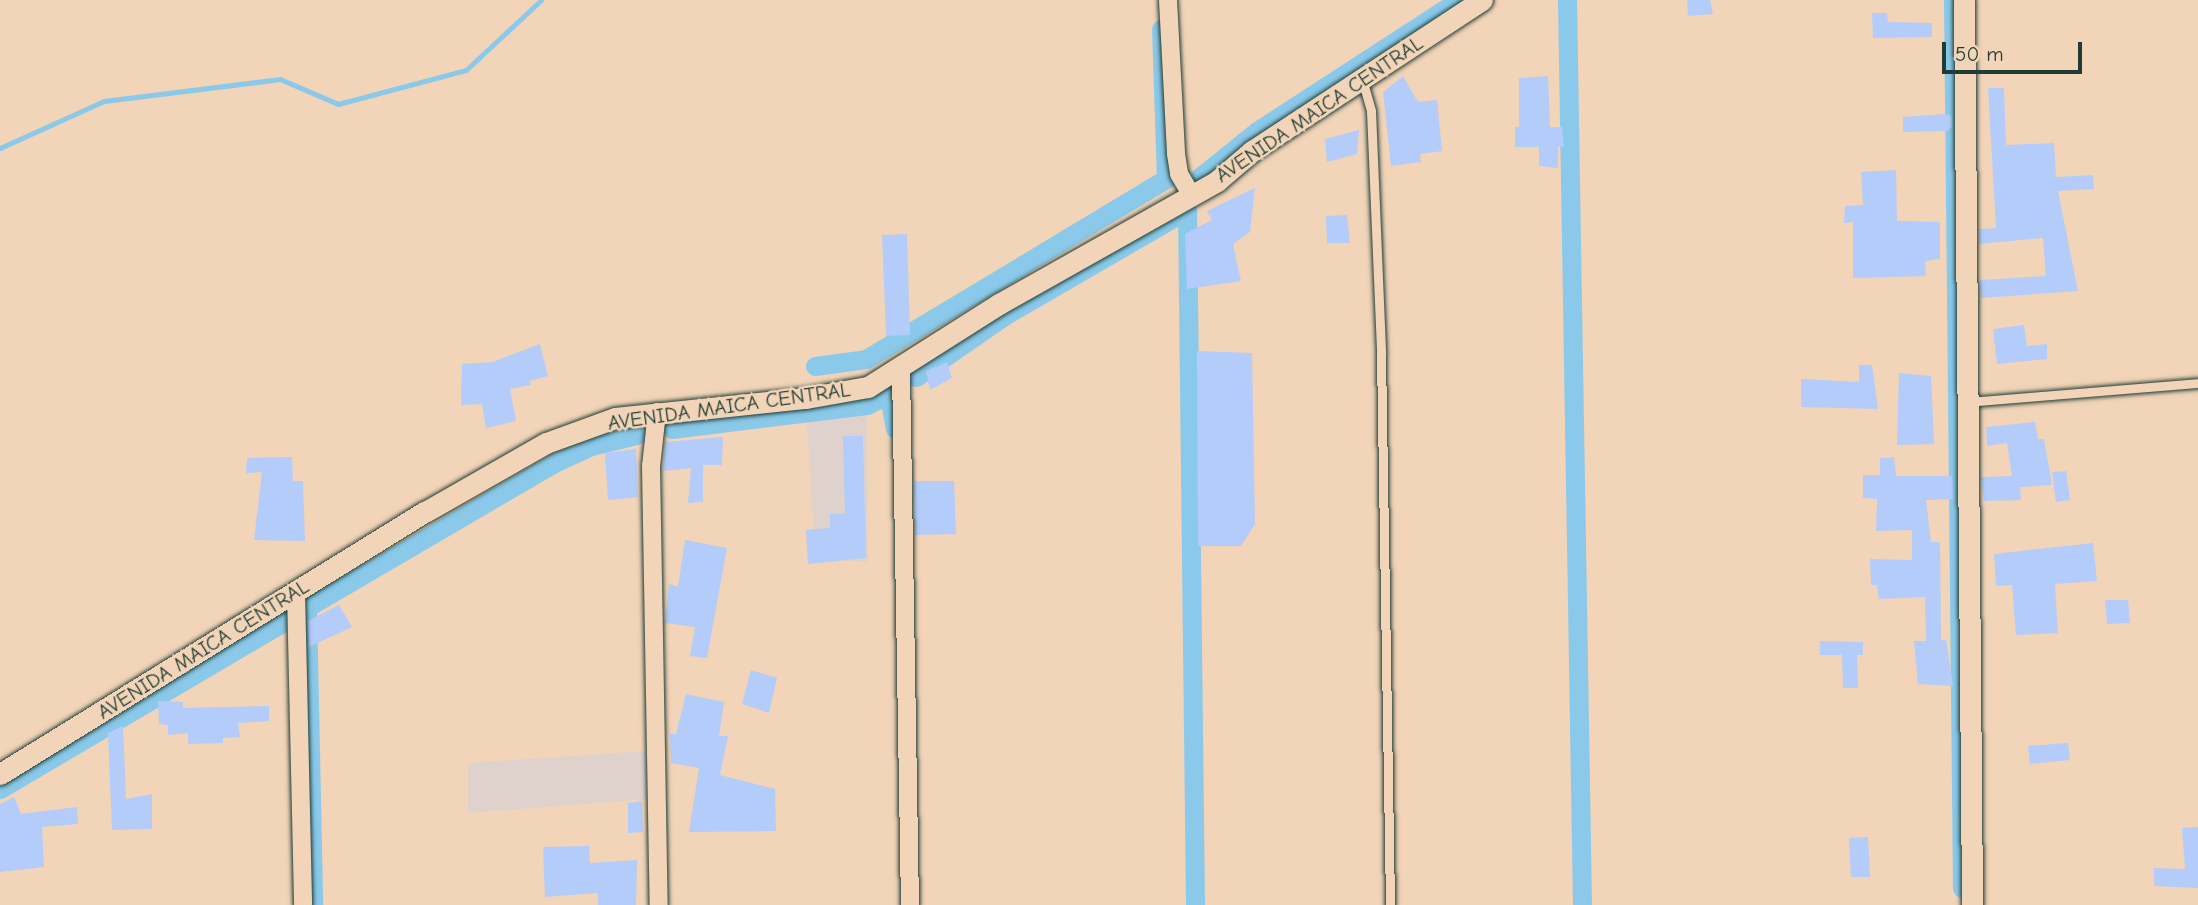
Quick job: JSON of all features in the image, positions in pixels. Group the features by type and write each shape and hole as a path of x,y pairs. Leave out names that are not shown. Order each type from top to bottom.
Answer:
{"street":[{"path":"1167,0 1176,154 1180,174 1190,192"},
{"name":"AVENIDA MAICA CENTRAL","path":"0,774 296,592 546,443 615,418 840,393 868,387 901,369 999,304 1190,192 1217,181 1252,151 1482,0"},
{"path":"1964,0 1972,905"},
{"path":"901,369 910,905"},
{"path":"657,412 651,466 659,905"},
{"path":"296,592 303,905"}],"lane":[{"path":"1361,77 1371,111 1381,354 1390,905"},
{"path":"1966,402 2198,383"}],"shaded area":[{"path":"867,405 868,562 816,559 806,413"},
{"path":"645,751 648,799 468,813 468,763"}],"building":[{"path":"1687,0 1710,0 1713,14 1688,16"},
{"path":"1872,13 1887,13 1888,22 1932,23 1932,37 1873,38"},
{"path":"1403,76 1418,102 1437,100 1442,151 1420,154 1421,162 1391,166 1383,92"},
{"path":"1548,76 1550,127 1562,127 1564,147 1558,147 1558,168 1539,166 1539,147 1515,147 1515,127 1519,127 1519,78"},
{"path":"1988,88 2004,88 2006,145 2054,143 2056,177 2093,175 2094,189 2058,191 2078,291 1981,298 1980,280 2046,276 2043,238 1979,244 1979,229 1996,228"},
{"path":"1946,114 1952,116 1952,127 1947,131 1903,132 1903,117"},
{"path":"1359,130 1357,154 1327,162 1325,139"},
{"path":"1896,170 1897,221 1940,222 1940,259 1925,261 1926,276 1853,278 1853,222 1844,223 1845,206 1863,205 1861,172"},
{"path":"1255,188 1250,232 1233,244 1241,281 1187,289 1185,234 1212,220 1207,211"},
{"path":"1347,215 1350,243 1327,243 1326,216"},
{"path":"907,234 910,335 886,336 882,235"},
{"path":"2024,325 2027,346 2047,344 2047,359 1997,364 1993,329"},
{"path":"540,344 548,376 529,381 531,385 510,389 516,421 486,428 482,404 461,405 462,364 492,362"},
{"path":"1197,351 1252,353 1255,524 1241,546 1198,546"},
{"path":"947,362 952,378 930,390 926,371"},
{"path":"1859,365 1872,365 1878,409 1801,407 1801,379 1859,382"},
{"path":"1899,373 1931,376 1934,444 1897,445"},
{"path":"2035,422 2038,439 2044,439 2052,485 2020,487 2021,500 1984,501 1981,477 2012,476 2007,443 1987,446 1986,427"},
{"path":"843,436 863,436 866,558 808,564 806,530 830,528 830,514 845,514"},
{"path":"723,437 722,465 703,465 703,502 688,503 691,468 663,471 665,442"},
{"path":"636,449 638,497 608,500 605,453"},
{"path":"292,457 293,481 303,481 305,541 254,540 262,472 246,473 247,458"},
{"path":"1894,457 1896,476 1952,476 1953,499 1926,500 1931,542 1940,542 1941,640 1946,640 1953,686 1918,684 1914,641 1926,641 1925,597 1879,599 1877,585 1871,585 1870,559 1912,560 1912,530 1876,531 1877,499 1863,498 1863,475 1880,475 1880,458"},
{"path":"2066,471 2070,500 2056,502 2052,472"},
{"path":"914,481 954,481 956,534 915,535"},
{"path":"685,540 727,548 707,658 690,656 695,627 665,623 669,584 678,587"},
{"path":"2093,543 2097,581 2055,584 2058,633 2016,635 2012,585 1996,586 1994,554"},
{"path":"2105,600 2128,600 2130,623 2107,624"},
{"path":"339,605 352,627 309,647 308,621"},
{"path":"1820,641 1863,642 1863,655 1857,655 1858,688 1843,688 1842,655 1820,655"},
{"path":"751,670 777,678 769,713 742,704"},
{"path":"686,694 724,702 719,736 728,736 720,775 775,789 776,831 689,832 699,768 671,763 670,734 676,734"},
{"path":"158,701 183,702 183,708 269,706 269,721 238,723 240,737 223,738 223,743 188,744 188,733 168,735 168,725 159,724"},
{"path":"123,726 126,799 152,794 152,829 112,830 108,733"},
{"path":"2068,743 2070,760 2030,764 2028,746"},
{"path":"14,797 21,814 77,807 78,824 42,827 44,867 0,872 0,804"},
{"path":"642,801 643,832 628,833 628,803"},
{"path":"2198,827 2198,888 2154,886 2154,868 2185,869 2182,828"},
{"path":"1868,837 1870,877 1851,877 1849,838"},
{"path":"589,846 590,863 637,860 636,905 598,905 598,893 545,897 543,847"}],"waterway":[{"path":"0,148 104,101 280,79 338,104 466,70 541,0"},
{"path":"1200,177 1257,131 1459,0"},
{"path":"1567,0 1582,905"},
{"path":"1953,0 1962,888"},
{"path":"815,366 866,359 1166,179 1161,29"},
{"path":"1187,210 1195,905"},
{"path":"916,377 1004,316 1187,210"},
{"path":"672,429 867,405 890,394"},
{"path":"889,395 895,428"},
{"path":"306,608 554,463 591,446 637,435"},
{"path":"307,608 313,905"},
{"path":"0,789 285,621"}]}
